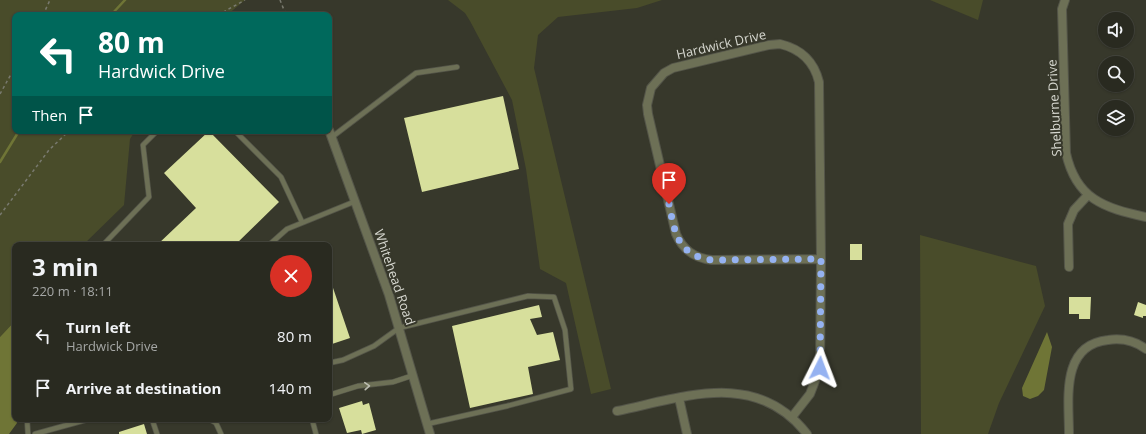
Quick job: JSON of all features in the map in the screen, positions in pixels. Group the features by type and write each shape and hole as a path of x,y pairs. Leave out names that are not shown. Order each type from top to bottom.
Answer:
{"street":[{"name":"Shelburne Drive","path":"1064,0 1062,9 1066,153 1073,174 1088,194 1107,207 1146,217"},
{"name":"Hardwick Drive","path":"792,417 810,394 820,368 821,259 819,82 813,64 807,57 790,46 769,45 673,68 664,73 652,88 647,104 648,114 676,234 685,249 702,259 712,260 821,259"},
{"name":"Whitehead Road","path":"330,134 356,201 400,328 430,434"},
{"path":"1069,267 1068,224 1070,216 1088,194"},
{"path":"1069,434 1068,383 1071,369 1077,357 1094,343 1104,340 1127,341 1146,348"},
{"path":"617,411 679,398 717,392 733,392 765,400 792,417 807,434"},
{"path":"679,398 687,434"}],"lane":[{"path":"332,133 416,73 457,67"},
{"path":"106,242 149,197 143,146 154,134"},
{"path":"238,134 281,177 302,222"},
{"path":"273,242 287,229 356,201"},
{"path":"332,363 343,360 374,346 400,328 528,296 554,297 565,330 571,389 507,406 427,424"},
{"path":"332,393 358,386 393,382 414,375"},
{"path":"27,422 28,434"},
{"path":"35,434 78,422"},
{"path":"153,422 157,434"},
{"path":"214,422 221,434"},
{"path":"313,422 316,434"}],"path":[{"path":"44,12 50,0"},
{"path":"223,12 245,0"},
{"path":"280,0 285,12"},
{"path":"0,94 12,72"},
{"path":"0,215 49,150 65,134"}],"shaded area":[{"path":"0,0 245,0 231,12 12,12 12,134 133,134 130,139 124,205 86,242 12,242 12,324 0,337"},
{"path":"448,0 662,0 637,8 558,17 538,35 534,68 611,389 591,394 566,283 540,269 526,169 512,100 465,13"},
{"path":"930,0 983,0 978,20"},
{"path":"920,235 1036,266 1045,306 999,403 988,434 921,434"},
{"path":"12,324 12,422 17,423 9,434 0,434 0,337"},
{"path":"1047,332 1052,347 1044,390 1038,396 1030,399 1023,396 1022,388"}],"building":[{"path":"503,96 519,169 422,192 404,118"},
{"path":"206,134 212,134 279,202 238,242 160,242 196,208 164,173"},
{"path":"850,244 862,244 862,260 850,260"},
{"path":"332,285 350,338 332,344"},
{"path":"1069,297 1091,297 1090,319 1079,319 1079,314 1069,314"},
{"path":"1138,302 1146,305 1146,316 1143,316 1143,318 1134,315"},
{"path":"539,305 542,317 530,319 537,335 553,332 560,360 528,367 533,394 470,408 452,326"},
{"path":"362,401 363,405 369,403 376,430 362,434 361,430 347,433 339,408"},
{"path":"144,424 147,434 119,434 119,432"}],"waterway":[{"path":"114,12 125,0"},
{"path":"0,162 17,134"}],"route":[{"path":"669,204 679,242 693,255 702,259 821,259 822,356 820,368"}]}
